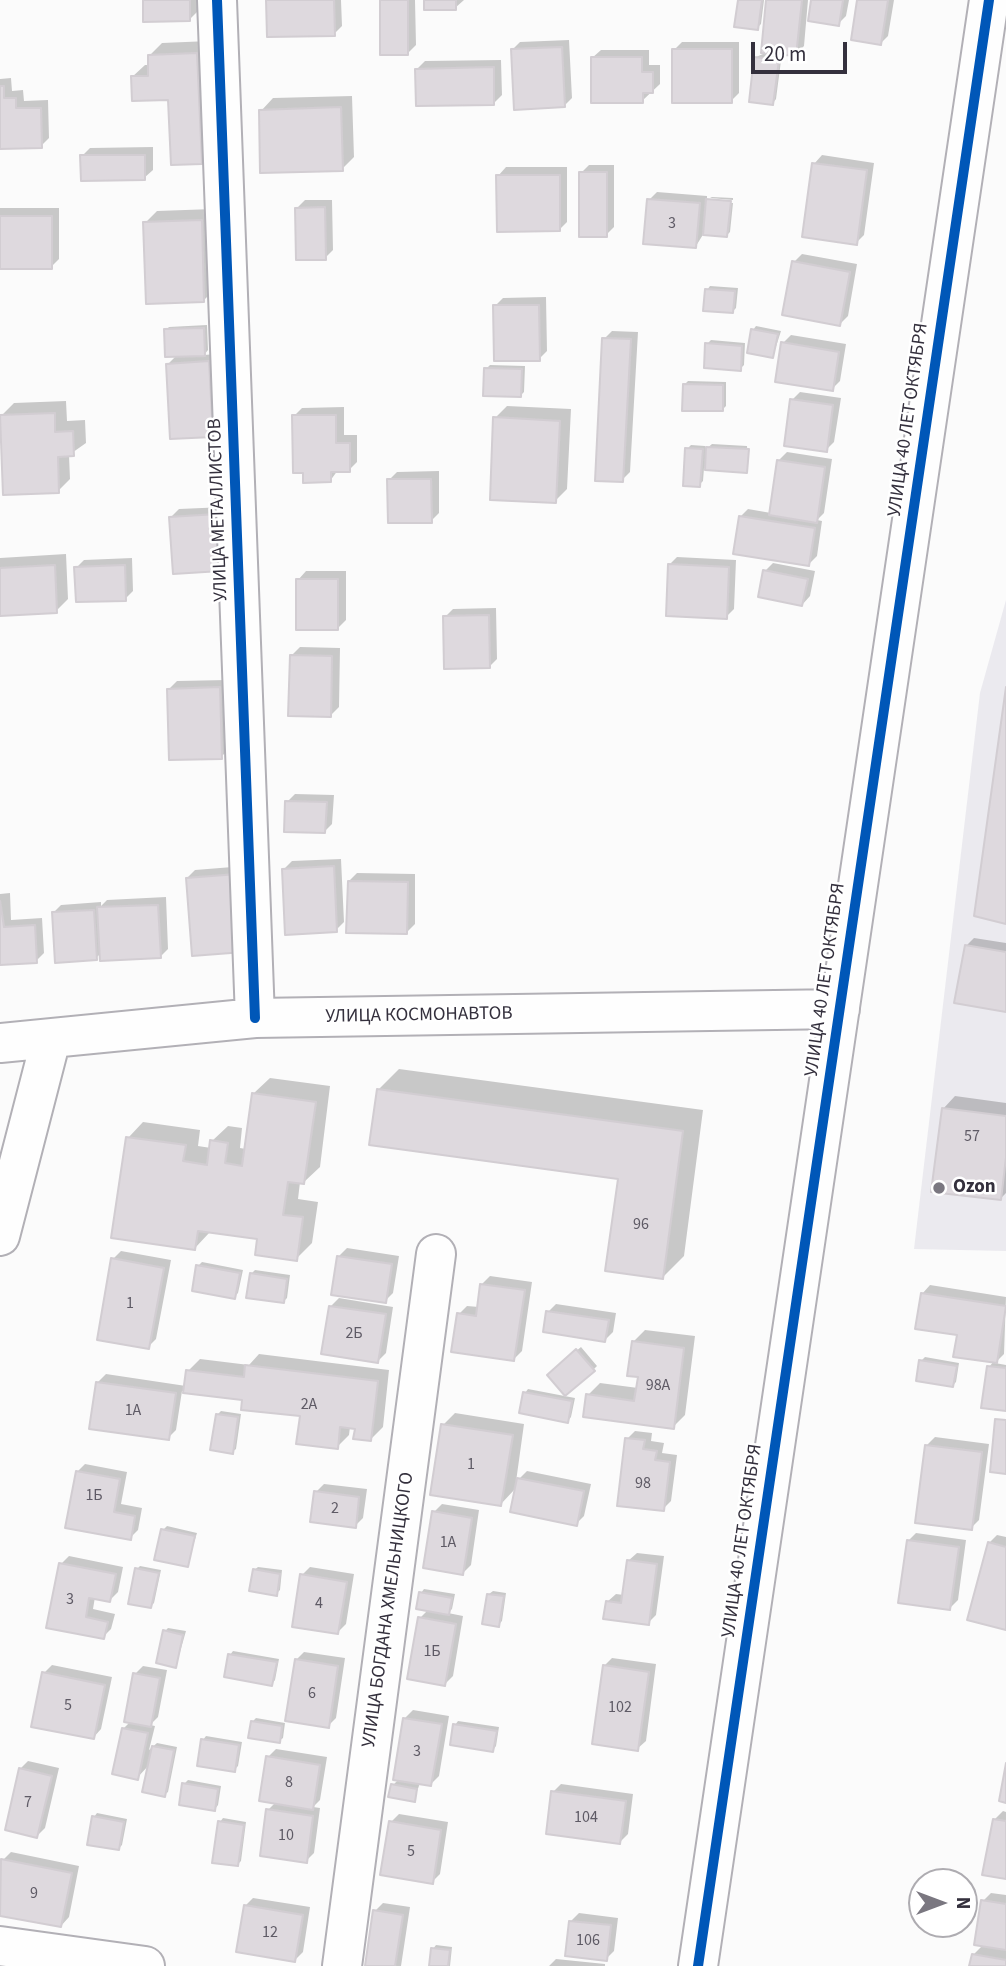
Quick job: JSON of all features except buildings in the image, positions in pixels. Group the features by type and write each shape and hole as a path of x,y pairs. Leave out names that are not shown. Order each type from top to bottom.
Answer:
{"street":[{"name":"УЛИЦА МЕТАЛЛИСТОВ","path":"217,0 255,1018"},
{"name":"УЛИЦА 40 ЛЕТ ОКТЯБРЯ","path":"698,1966 989,0"},
{"name":"УЛИЦА КОСМОНАВТОВ","path":"0,1043 255,1018 840,1009"},
{"path":"0,1236 51,1039"},
{"name":"УЛИЦА БОГДАНА ХМЕЛЬНИЦКОГО","path":"342,1966 436,1254"},
{"path":"0,1945 145,1966"}],"shaded area":[{"path":"1006,600 1006,1251 914,1249 980,693"}],"cycle path":[{"path":"217,0 255,1018"},
{"path":"698,1966 989,0"}],"place":[{"name":"Ozon","path":"939,1188"}]}
